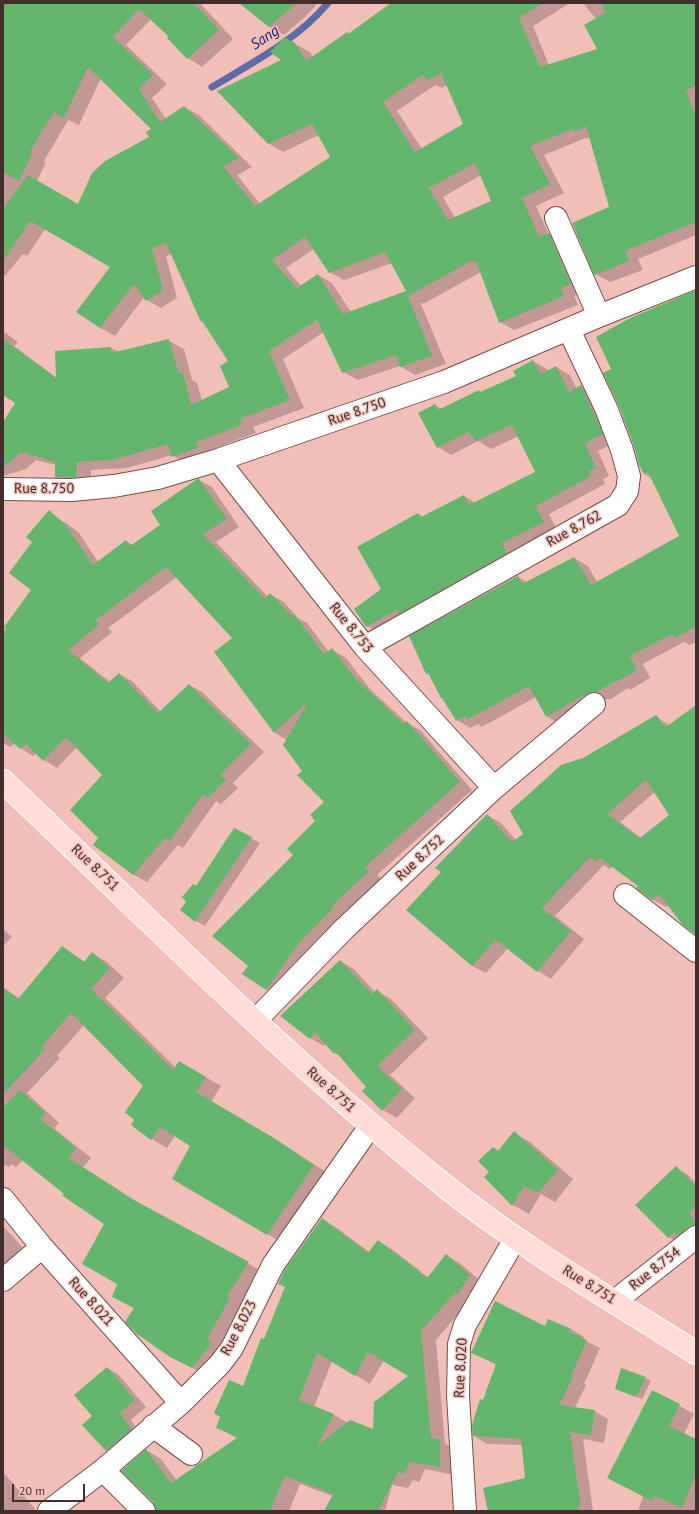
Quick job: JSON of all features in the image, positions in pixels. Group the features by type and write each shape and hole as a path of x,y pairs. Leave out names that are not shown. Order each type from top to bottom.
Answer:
{"main road":[{"name":"Rue 8.751","path":"3,781 255,1021 371,1125 441,1183 515,1239 696,1353"}],"street":[{"path":"556,218 599,316"},
{"name":"Rue 8.750","path":"3,489 72,490 114,486 158,478 218,460 444,382 599,316 696,277"},
{"name":"Rue 8.762","path":"365,646 618,504 627,491 628,476 622,450 606,408 569,330"},
{"name":"Rue 8.753","path":"218,460 365,646 494,788"},
{"name":"Rue 8.752","path":"255,1021 344,929 494,788 594,704"},
{"path":"625,895 696,951"},
{"name":"Rue 8.023","path":"49,1511 103,1470 181,1403 220,1364 232,1348 273,1265 371,1125"},
{"name":"Rue 8.021","path":"3,1199 42,1247 181,1403"},
{"name":"Rue 8.754","path":"615,1301 696,1237"},
{"name":"Rue 8.020","path":"466,1510 458,1396 459,1344 465,1325 515,1239"},
{"path":"3,1280 42,1247"},
{"path":"153,1426 191,1454"},
{"path":"103,1470 144,1511"}],"building":[{"path":"3,3 194,3 219,30 187,59 167,38 168,36 139,9 113,37 153,75 139,89 160,122 184,106 239,158 223,166 255,206 330,157 312,124 268,144 217,91 281,60 270,52 284,37 295,43 306,61 347,32 348,34 391,3 543,3 519,18 540,67 597,49 584,25 606,12 601,3 696,3 696,85 686,91 696,116 696,222 625,251 629,261 594,275 572,223 609,207 586,126 574,132 573,129 530,146 550,184 522,198 539,237 549,233 571,284 561,288 564,296 499,323 476,261 473,262 473,260 408,296 432,356 400,367 396,355 342,373 317,320 269,351 290,400 240,419 242,425 196,442 198,448 171,457 168,444 112,460 77,462 76,477 55,477 55,462 21,452 3,468 3,422 15,403 3,395 3,339 56,378 55,351 111,347 111,353 169,339 179,374 183,373 191,405 229,387 220,366 228,361 202,321 201,322 166,243 152,248 163,290 146,301 134,284 100,328 76,312 110,267 30,221 3,262 3,209 28,175 78,204 92,173 105,161 149,137 146,132 151,129 88,67 64,118 54,112 30,152 32,153 19,181 3,172","holes":["441,73 463,124 415,152 383,102 423,75 427,81","475,163 491,201 448,220 429,188","305,237 329,273 385,252 406,291 343,314 318,274 297,288 272,260"]},
{"path":"239,3 297,3 269,27"},
{"path":"696,290 696,627 675,638 672,634 630,656 637,670 597,692 586,694 546,717 529,686 467,720 466,716 456,721 441,698 428,673 426,674 409,636 518,576 522,584 574,557 591,585 679,536 648,472 644,474 639,465 634,446 618,404 603,373 611,369 596,337 630,318"},
{"path":"533,360 541,374 556,366 569,392 581,385 603,434 585,443 596,468 589,471 591,476 536,506 544,522 502,543 507,553 399,614 397,610 366,627 354,609 381,589 357,547 418,513 421,517 464,495 469,505 535,472 512,425 476,441 468,432 437,448 418,413 435,404 438,410 479,390 480,392 516,376 513,371"},
{"path":"199,479 227,519 203,534 265,599 270,593 292,616 294,614 324,654 332,648 357,680 404,724 407,721 460,782 365,867 369,871 332,906 334,907 300,942 266,990 242,974 248,966 212,936 293,855 287,849 315,821 310,815 324,802 297,775 302,771 283,745 306,706 304,705 274,733 214,652 232,638 166,567 96,620 99,625 68,650 108,683 119,673 158,713 189,684 251,744 220,775 226,780 208,798 203,794 170,841 165,838 133,875 93,845 98,838 70,810 102,775 66,737 43,761 26,744 20,749 3,734 3,635 7,629 4,627 31,590 9,573 32,542 26,537 49,510 66,525 93,565 126,540 130,546 160,525 151,511"},
{"path":"696,705 696,935 682,924 659,894 652,900 636,888 638,886 600,858 596,861 590,857 542,908 571,931 537,972 496,940 472,966 406,910 441,872 435,868 487,814 512,842 523,834 510,811 561,765 583,758 656,715 666,727","holes":["646,780 669,815 640,838 607,814"]},
{"path":"234,828 252,837 195,922 180,910 186,902 182,897 193,884 196,886"},
{"path":"62,946 84,962 92,952 110,968 91,989 173,1070 179,1061 206,1077 196,1092 274,1138 314,1165 267,1235 172,1179 190,1146 160,1127 151,1140 131,1125 134,1120 125,1112 143,1086 71,1013 42,1046 45,1049 3,1095 3,988 18,999"},
{"path":"340,960 372,994 377,989 415,1030 377,1066 402,1089 382,1111 362,1091 366,1087 336,1052 334,1054 315,1032 310,1039 280,1016"},
{"path":"20,1090 45,1113 40,1119 76,1148 69,1158 132,1199 249,1262 227,1296 230,1298 207,1339 212,1343 192,1368 170,1357 137,1334 125,1322 134,1308 112,1297 117,1284 82,1264 104,1224 63,1196 64,1194 3,1145 3,1108"},
{"path":"514,1131 558,1170 538,1193 524,1186 512,1206 484,1177 489,1172 478,1161 493,1147 498,1151"},
{"path":"676,1166 696,1187 696,1206 689,1213 696,1222 696,1225 688,1227 677,1236 674,1232 668,1238 635,1205"},
{"path":"322,1218 368,1253 378,1240 427,1278 446,1254 470,1275 458,1294 455,1293 421,1331 431,1438 440,1440 440,1467 410,1462 404,1474 398,1472 378,1511 324,1511 333,1494 285,1476 270,1511 156,1511 153,1502 121,1471 146,1449 171,1483 238,1437 216,1428 220,1417 214,1413 229,1380 243,1386 261,1338 264,1339 285,1287 278,1284 284,1271","holes":["368,1352 408,1376 374,1402 373,1429 350,1420 317,1446 334,1414 299,1400 317,1353 355,1376"]},
{"path":"495,1301 545,1326 548,1319 571,1329 569,1332 587,1340 571,1376 573,1377 559,1405 595,1410 591,1435 570,1432 580,1501 578,1511 488,1511 483,1488 525,1478 521,1439 473,1436 472,1425 480,1399 483,1400 496,1364 471,1353"},
{"path":"107,1367 135,1400 120,1413 132,1429 106,1451 82,1425 92,1416 74,1395"},
{"path":"621,1368 646,1377 636,1397 615,1389"},
{"path":"652,1390 680,1404 669,1426 696,1439 696,1474 682,1508 654,1496 652,1501 607,1478"}],"waterway":[{"name":"Sang","path":"212,87 258,60 288,40 316,16 328,3"}]}
